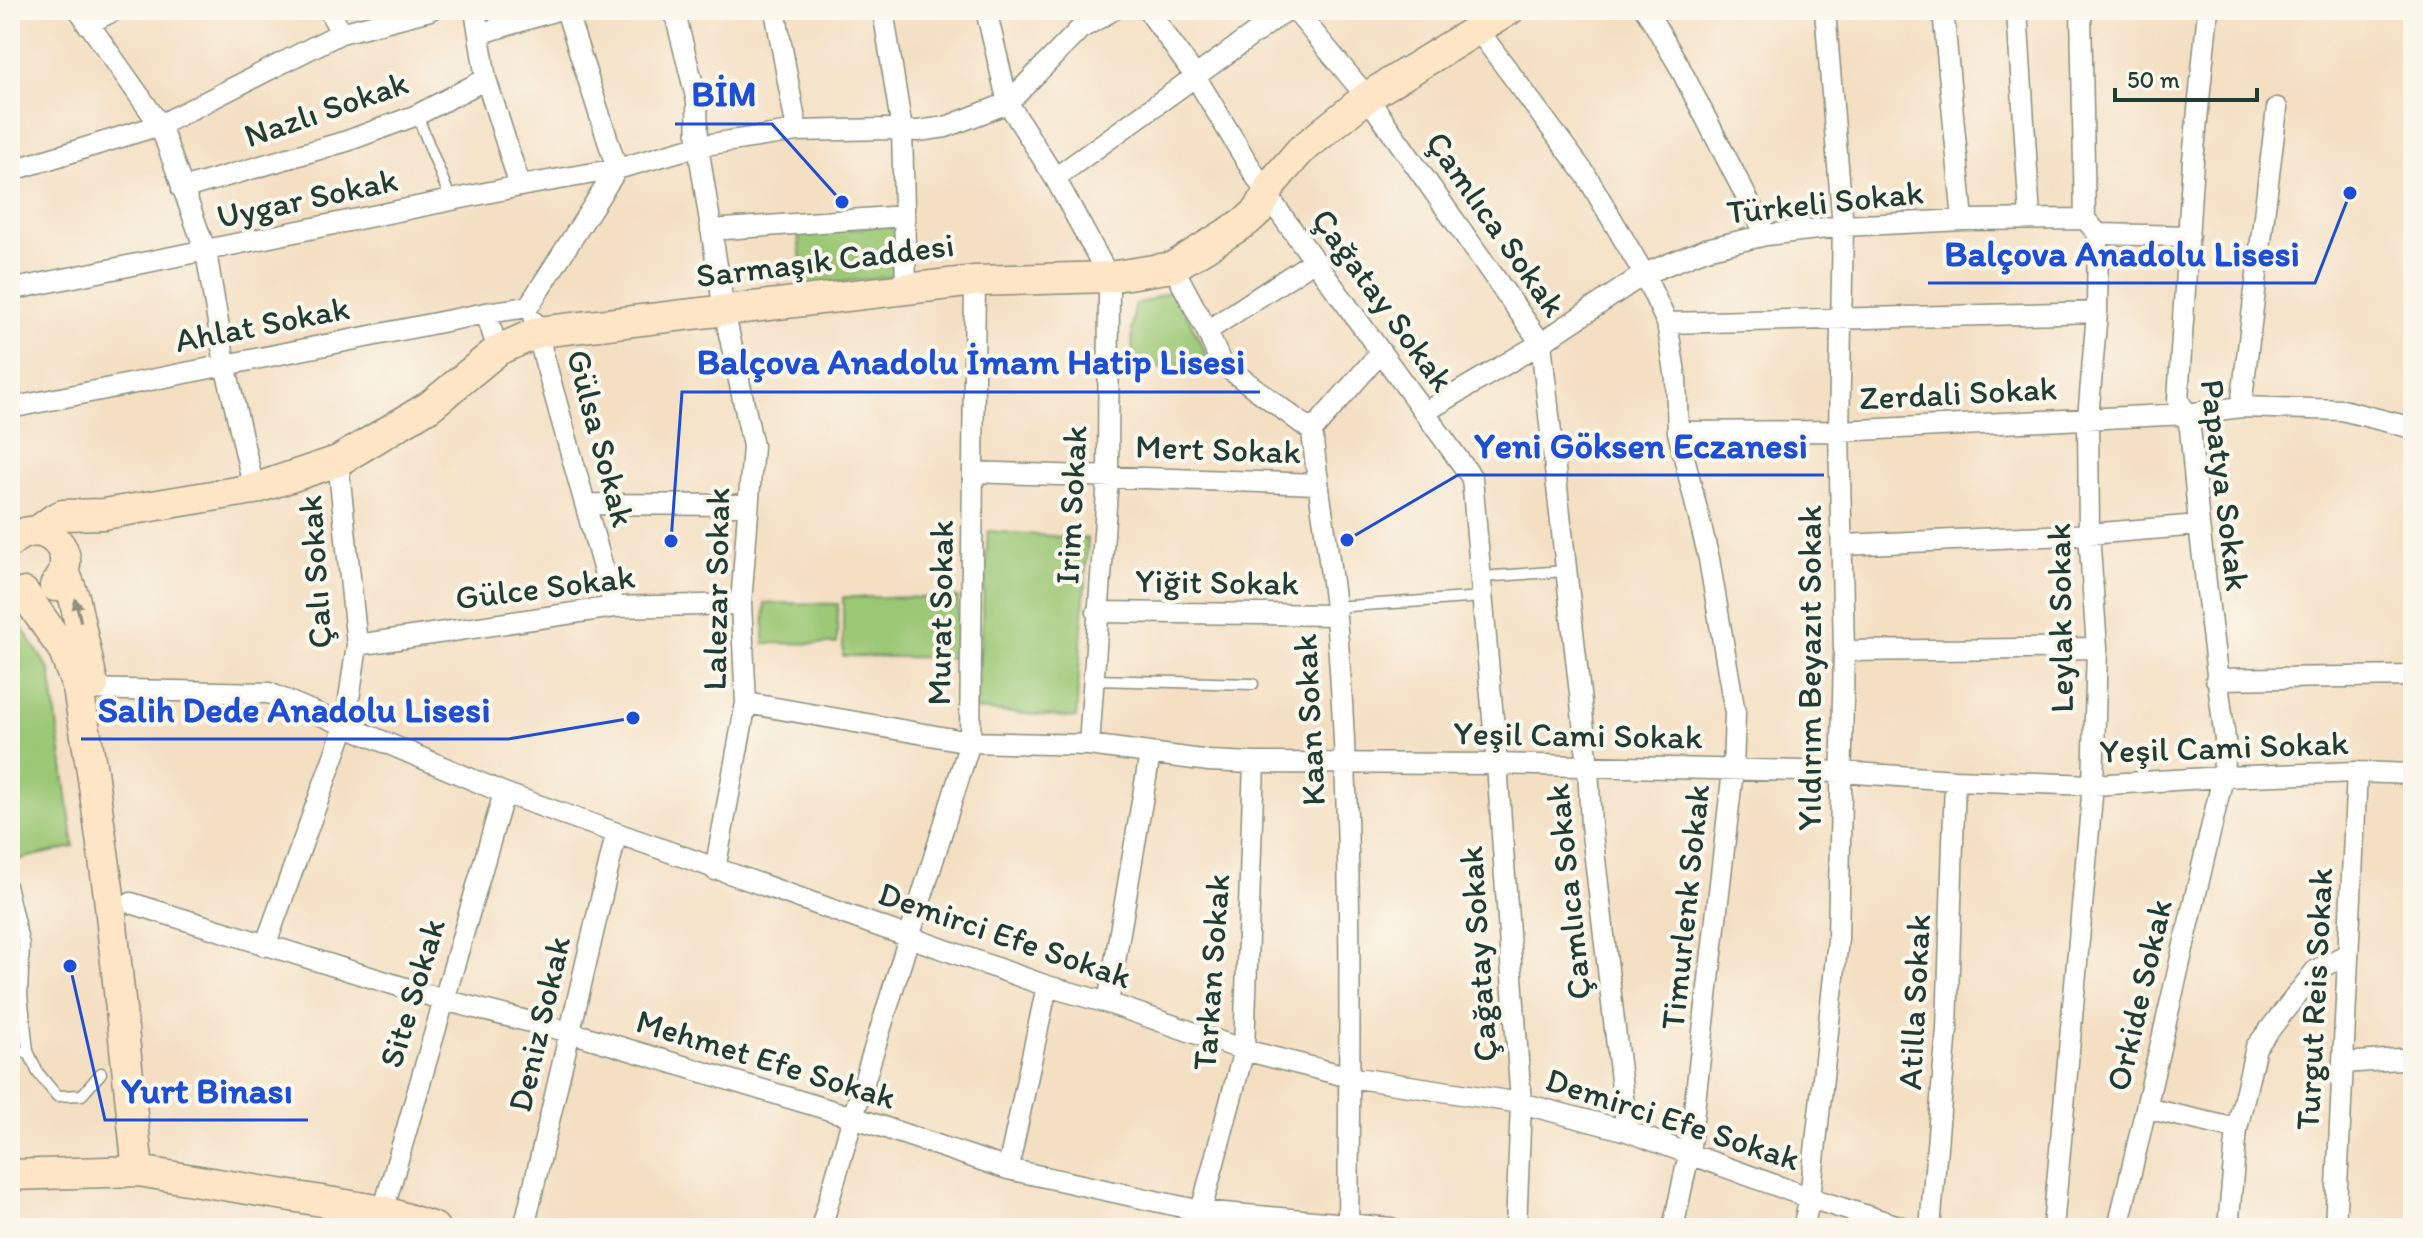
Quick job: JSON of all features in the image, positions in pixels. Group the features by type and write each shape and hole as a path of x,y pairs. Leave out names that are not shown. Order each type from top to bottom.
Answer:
{"main road":[{"name":"Sarmaşık Caddesi","path":"18,536 63,515 104,514 254,489 338,461 430,406 533,320 724,310 975,281 1109,277 1173,267 1247,221 1259,210 1273,182 1300,151 1367,97 1509,10"},
{"name":"Sarmaşık Caddesi","path":"17,588 44,593 53,588 77,533 104,514"},
{"path":"18,536 48,534 64,560 74,597 138,1171"},
{"path":"17,588 63,649 86,689"},
{"path":"10,1175 138,1171 383,1211 434,1228"}],"street":[{"path":"83,17 115,10"},
{"path":"329,10 341,33"},
{"path":"10,171 160,125 341,33 430,10"},
{"path":"475,10 486,79 520,186"},
{"path":"479,34 557,10"},
{"path":"533,320 617,169 566,10"},
{"name":"Lalezar Sokak","path":"674,10 697,101 698,146 711,230 724,310 753,446 741,604 746,703 715,870"},
{"path":"775,10 797,131"},
{"path":"883,10 902,130 906,288"},
{"name":"Irim Sokak","path":"986,10 1008,103 1055,178 1109,277 1108,478 1089,745"},
{"path":"1008,103 1078,20 1113,10"},
{"name":"Çağatay Sokak","path":"1148,10 1195,76 1267,195 1472,478 1497,764 1521,1103 1516,1228"},
{"path":"1055,178 1287,10"},
{"name":"Çamlıca Sokak","path":"1295,10 1367,97 1541,343 1588,766 1591,825 1627,1131"},
{"path":"1646,10 1678,64 1766,235"},
{"name":"Yıldırım Beyazıt Sokak","path":"1803,1228 1810,1198 1838,939 1842,772 1844,651 1839,431 1843,226 1825,10"},
{"path":"1943,10 1963,220"},
{"path":"2017,10 2030,218"},
{"name":"Leylak Sokak","path":"2053,1228 2093,785 2097,648 2089,534 2088,418 2097,312 2081,10"},
{"name":"Papatya Sokak","path":"2208,10 2193,160 2178,400 2187,414 2225,740 2223,777"},
{"name":"Çalı Sokak","path":"83,17 160,125 206,252 225,364 254,489"},
{"name":"Timurlenk Sokak","path":"1478,30 1586,175 1644,274 1667,323 1676,379 1678,432 1709,559 1735,713 1733,770 1689,1154 1673,1228"},
{"name":"Nazlı Sokak","path":"182,189 347,141 417,115 486,79"},
{"name":"Uygar Sokak","path":"10,288 617,169 698,146 797,131 918,131 946,127 1008,103"},
{"path":"2241,407 2277,108"},
{"path":"711,230 904,216"},
{"name":"Türkeli Sokak","path":"1425,412 1541,343 1644,274 1706,249 1766,235 1843,226 2030,218 2189,236"},
{"path":"1207,331 1315,260"},
{"path":"1173,267 1221,363 1312,431"},
{"name":"Murat Sokak","path":"821,1228 970,742 975,281"},
{"path":"1667,323 2097,312"},
{"path":"486,313 498,350"},
{"name":"Ahlat Sokak","path":"10,408 486,313 533,320"},
{"name":"Gülsa Sokak","path":"533,320 614,607"},
{"name":"Mert Sokak","path":"1312,431 1381,352"},
{"name":"Zerdali Sokak","path":"1678,432 1839,431 2187,414 2241,407 2342,410 2413,428"},
{"name":"Kaan Sokak","path":"1312,431 1335,611 1345,764 1350,1077 1348,1226"},
{"name":"Çalı Sokak","path":"265,946 345,726 357,645 338,461"},
{"name":"Mert Sokak","path":"973,472 1317,484"},
{"path":"586,504 748,505"},
{"path":"1843,545 2089,534 2199,525"},
{"name":"Gülce Sokak","path":"357,645 614,607 741,604"},
{"name":"Yiğit Sokak","path":"1097,612 1335,611"},
{"path":"1844,651 2097,648"},
{"path":"2216,679 2413,676"},
{"name":"Demirci Efe Sokak","path":"86,689 269,693 504,793 1047,986 1108,1003 1244,1050 1350,1077 1521,1103 1627,1131 1810,1198 1905,1228"},
{"name":"Yeşil Cami Sokak","path":"746,703 970,742 1089,745 1254,763 1497,764 1842,772 2093,785 2357,772 2413,774"},
{"path":"1108,1003 1150,754"},
{"name":"Tarkan Sokak","path":"1198,1219 1244,1050 1254,763"},
{"name":"Turgut Reis Sokak","path":"2335,1228 2357,772"},
{"name":"Orkide Sokak","path":"2118,1228 2223,777"},
{"name":"Atilla Sokak","path":"1930,1228 1947,1029 1955,780"},
{"name":"Site Sokak","path":"383,1211 504,793"},
{"name":"Deniz Sokak","path":"524,1228 616,835"},
{"name":"Mehmet Efe Sokak","path":"131,903 444,1000 570,1032 853,1117 1008,1169 1198,1219 1391,1228"},
{"path":"2228,1228 2237,1129 2256,1047 2316,970 2346,955"},
{"path":"1008,1169 1047,986"},
{"path":"2344,1063 2413,1058"},
{"path":"2146,1108 2237,1129"}],"lane":[{"path":"417,115 451,200"},
{"path":"1335,611 1566,571"},
{"path":"1093,680 1253,684"},
{"path":"10,885 24,945 22,994 28,1051 38,1073 57,1096 82,1095 101,1073"},
{"path":"10,1055 28,1051"}],"green space":[{"path":"896,224 897,276 804,286 798,235"},
{"path":"1174,290 1209,359 1174,369 1133,366 1134,306"},
{"path":"988,531 1088,539 1076,718 976,710"},
{"path":"843,597 958,598 957,658 843,656"},
{"path":"765,603 838,604 837,644 764,643"},
{"path":"10,616 17,620 50,671 74,847 16,860 10,850"}],"place":[{"name":"Balçova Anadolu Lisesi","path":"2350,193"},
{"name":"BİM","path":"842,202"},
{"name":"Yeni Göksen Eczanesi","path":"1347,540"},
{"name":"Balçova Anadolu İmam Hatip Lisesi","path":"671,541"},
{"name":"Salih Dede Anadolu Lisesi","path":"633,718"},
{"name":"Yurt Binası","path":"70,966"}]}
